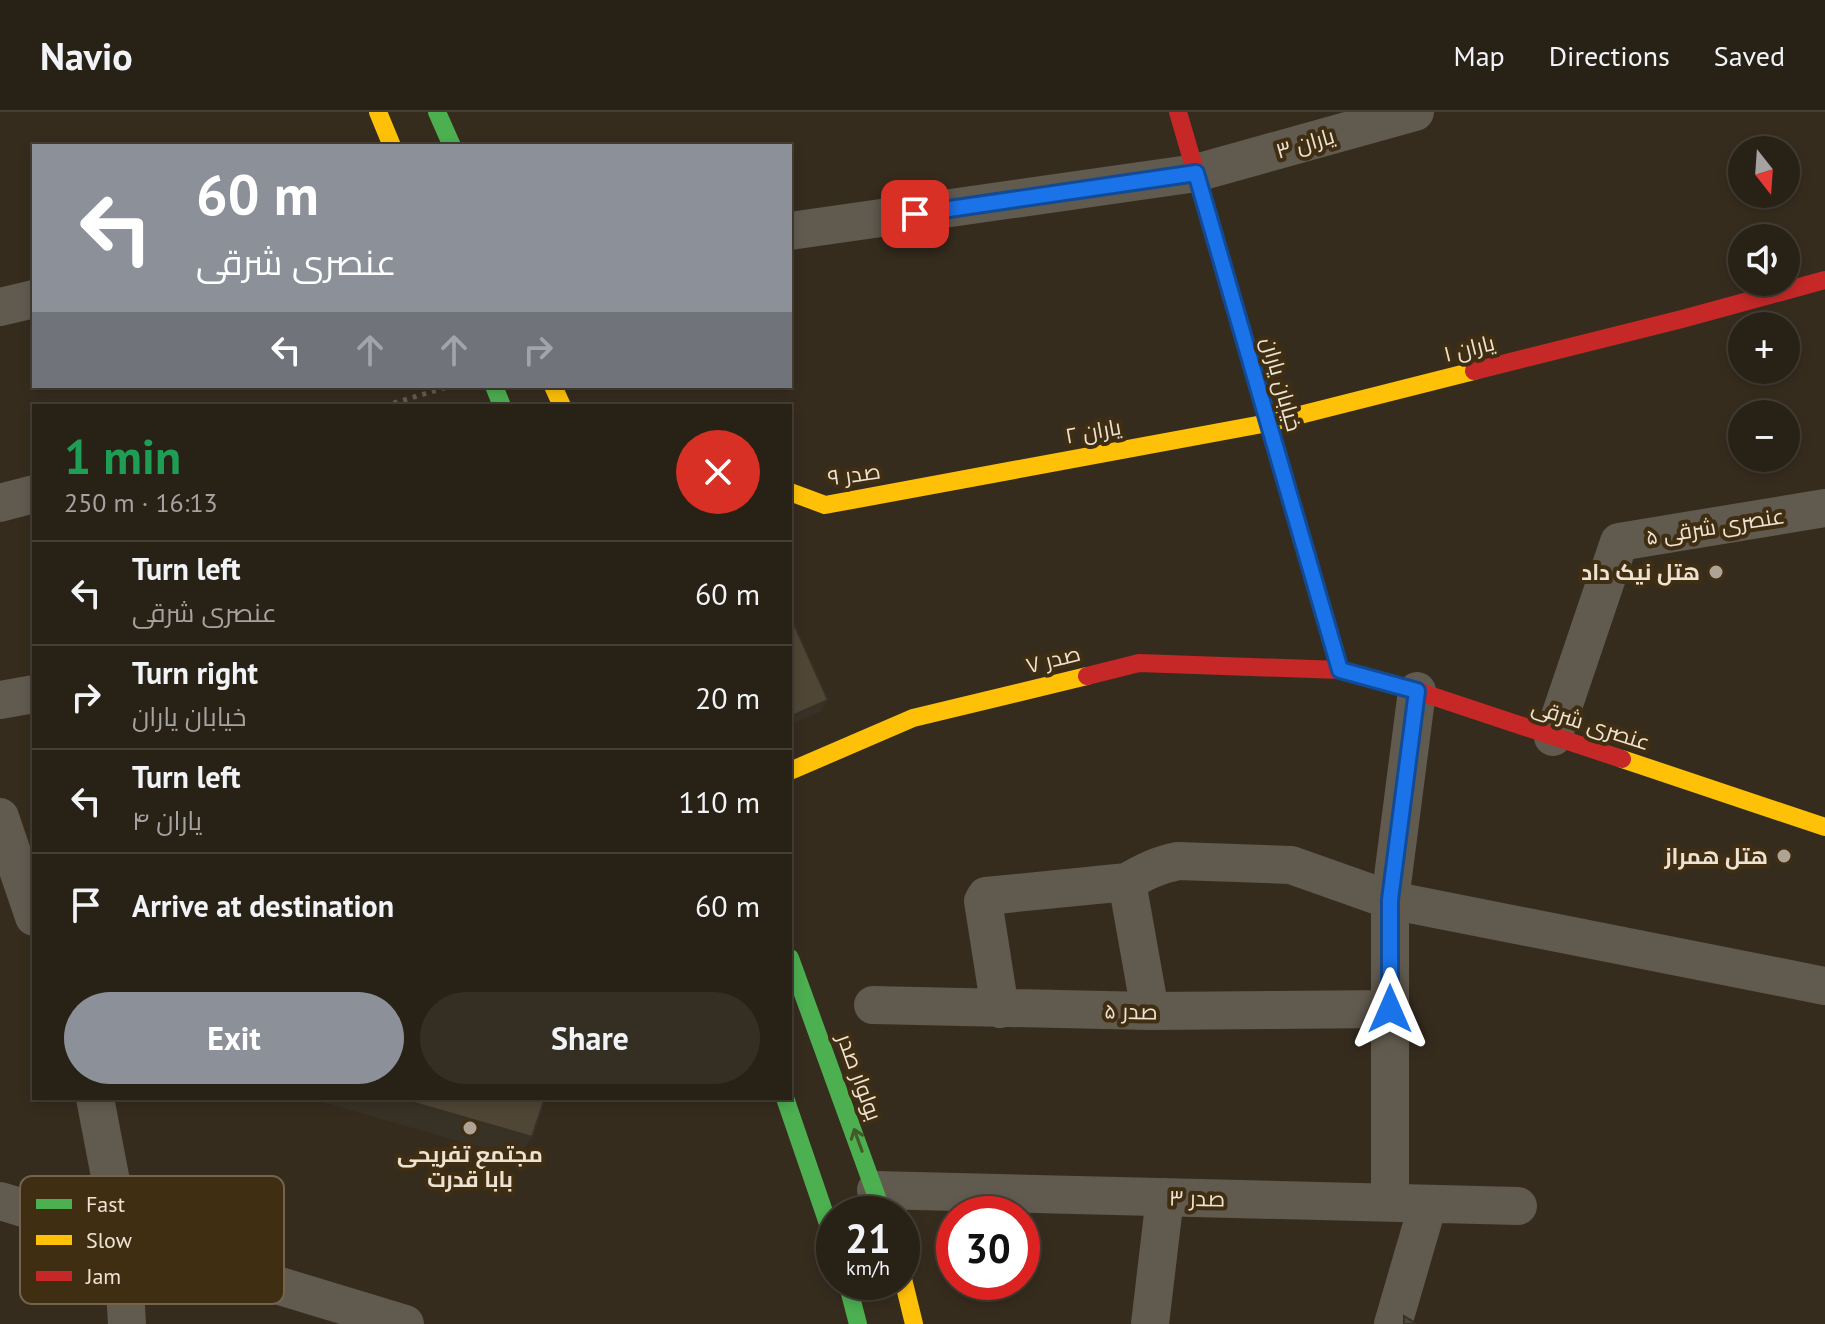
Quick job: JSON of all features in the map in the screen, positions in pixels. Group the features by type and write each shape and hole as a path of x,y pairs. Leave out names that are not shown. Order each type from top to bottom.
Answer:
{"street":[{"path":"378,112 391,144"},
{"path":"437,112 451,144"},
{"name":"خیابان یاران","path":"1178,112 1340,670"},
{"name":"یاران ۳","path":"792,231 1196,173 1415,112"},
{"name":"یاران ۱","path":"1268,423 1825,280"},
{"path":"0,307 32,299"},
{"name":"یاران ۲","path":"927,486 1268,423"},
{"name":"صدر ۹","path":"792,493 825,505 927,486"},
{"path":"0,503 32,495"},
{"name":"عنصری شرقی ۵","path":"1553,737 1619,542 1825,508"},
{"name":"صدر ۷","path":"792,770 913,718 1139,663 1340,670"},
{"name":"عنصری شرقی","path":"1340,670 1417,691 1825,827"},
{"path":"1390,1202 1390,900 1417,691"},
{"path":"0,700 32,694"},
{"path":"0,817 32,911"},
{"path":"1000,1009 983,901 986,896 1127,882 1149,869 1178,861 1291,865 1390,900 1825,986"},
{"path":"1127,882 1150,1011"},
{"name":"بولوار صدر","path":"792,963 877,1196"},
{"name":"صدر ۵","path":"873,1005 1150,1011 1390,1009"},
{"path":"95,1100 110,1176"},
{"path":"786,1100 819,1196"},
{"path":"1150,1324 1165,1197"},
{"name":"صدر ۳","path":"920,1201 1165,1197 1518,1206"},
{"path":"0,1201 20,1207"},
{"path":"1393,1324 1428,1204"},
{"path":"284,1288 405,1324"},
{"path":"852,1300 858,1324"},
{"path":"908,1300 914,1324"},
{"path":"126,1304 127,1324"}],"path":[{"path":"391,404 444,388"}],"building":[{"path":"792,625 828,700 794,715 792,714"},
{"path":"404,1100 544,1100 532,1137"},
{"path":"1404,1316 1417,1324 1404,1324"}],"traffic: fast":[{"path":"437,112 451,144"},
{"path":"495,388 501,404"},
{"path":"792,964 876,1196"},
{"path":"786,1100 819,1196"},
{"path":"852,1300 858,1324"}],"traffic: slow":[{"path":"378,112 391,144"},
{"path":"792,493 825,505 1268,423 1474,371"},
{"path":"554,388 561,404"},
{"path":"1305,548 1340,670"},
{"path":"792,770 913,718 1087,676"},
{"path":"1622,759 1825,827"},
{"path":"908,1300 914,1324"}],"traffic: jam":[{"path":"1178,112 1305,548"},
{"path":"1474,371 1825,280"},
{"path":"1087,676 1139,663 1340,670 1417,691 1622,759"}],"place":[{"name":"هتل نیک داد","path":"1716,572"},
{"name":"هتل همراز","path":"1784,856"},
{"name":"مجتمع تفریحی بابا قدرت","path":"470,1128"}],"route":[{"path":"915,214 1196,173 1340,670 1417,691 1390,900 1390,1009"}]}
